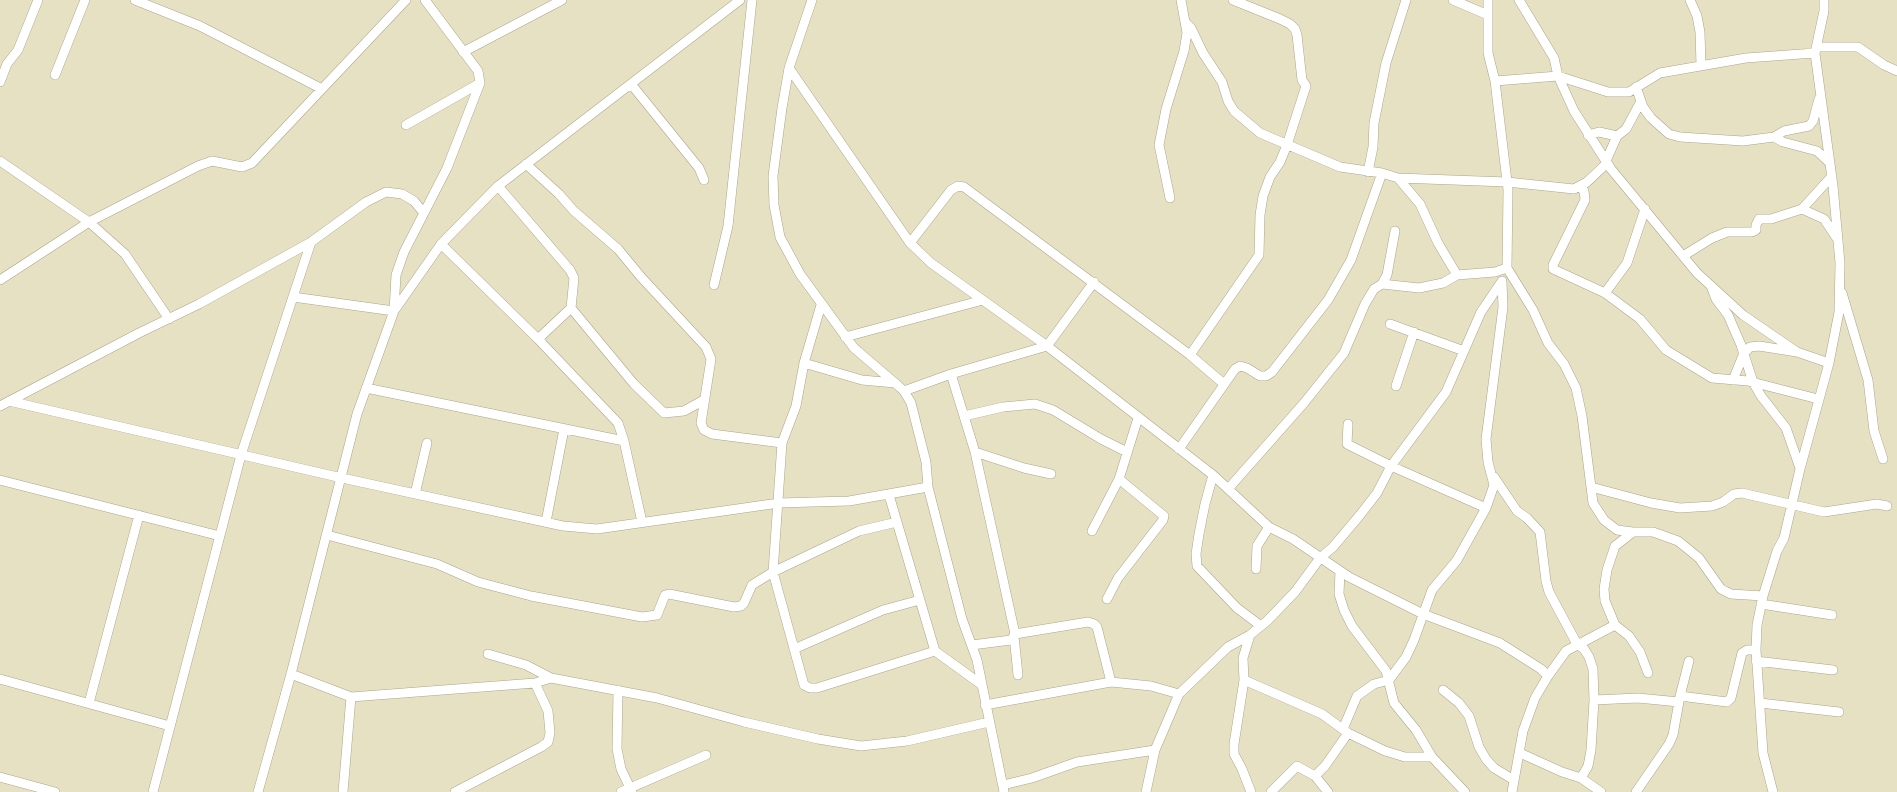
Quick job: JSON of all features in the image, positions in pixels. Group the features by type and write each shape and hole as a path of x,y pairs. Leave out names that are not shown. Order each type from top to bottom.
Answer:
{"street":[{"path":"0,82 7,64 18,50 38,0"},
{"path":"56,75 85,0"},
{"path":"135,0 200,26 322,89"},
{"path":"0,280 89,222 198,166 212,160 242,167 252,163 406,0"},
{"path":"394,311 396,276 404,252 423,212 447,168 480,83 478,72 425,0"},
{"path":"463,52 562,0"},
{"path":"258,792 291,674 342,478 357,414 394,311 441,244 498,186 740,0"},
{"path":"714,285 728,226 752,0"},
{"path":"812,0 789,68 773,176 774,205 780,237 800,274 821,305 854,348 895,383 904,392 911,403 926,462 928,487 962,618 977,660 1003,788 1077,762 1155,750"},
{"path":"1170,198 1159,145 1166,109 1184,51 1186,23 1181,0"},
{"path":"1190,355 1259,255 1260,215 1263,196 1270,177 1280,162 1288,145 1306,86 1302,80 1297,35 1290,24 1233,0"},
{"path":"1368,172 1373,147 1374,123 1386,63 1406,0"},
{"path":"1453,0 1488,15"},
{"path":"1146,792 1155,750 1178,694 1228,648 1250,635 1261,626 1295,592 1320,558 1333,547 1377,493 1391,466 1446,392 1481,312 1508,270 1507,182 1495,81 1488,52 1488,0"},
{"path":"1519,0 1554,58 1558,76 1574,111 1606,162 1697,273 1743,314 1797,352"},
{"path":"1690,0 1697,16 1700,32 1700,65"},
{"path":"1773,792 1763,753 1756,661 1757,625 1762,600 1777,551 1784,538 1818,399 1829,363 1839,312 1840,288 1838,240 1832,176 1820,96 1816,50 1824,11 1824,0"},
{"path":"1186,23 1194,33 1203,52 1222,82 1228,102 1234,111 1260,133 1340,167 1382,173 1398,178 1507,182 1574,189 1580,187 1606,162 1617,136 1626,129 1641,101"},
{"path":"1495,81 1558,76 1608,92 1630,92 1660,73 1700,65 1816,50 1858,47 1884,65 1897,71"},
{"path":"789,68 910,243 931,263 1046,346 1213,475 1269,526 1293,539 1340,571 1423,614 1500,643 1535,665 1548,676"},
{"path":"406,125 480,83"},
{"path":"631,84 699,168 704,180"},
{"path":"1636,87 1641,101 1651,118 1669,134 1743,141 1774,137 1784,131 1809,126 1813,121 1820,96"},
{"path":"1588,135 1599,132 1617,136"},
{"path":"1774,137 1783,142 1817,151 1830,163"},
{"path":"0,160 89,222 125,254 169,319"},
{"path":"526,164 559,194 574,211 618,249 641,277 706,347 711,359 701,423 704,430 712,434 782,443"},
{"path":"1179,449 1235,369 1240,366 1247,368 1260,376 1266,376 1272,372 1328,300 1351,260 1382,173"},
{"path":"1683,256 1712,238 1727,232 1756,230 1756,225 1759,219 1771,219 1802,209 1832,176"},
{"path":"1398,178 1420,204 1438,243 1457,275"},
{"path":"498,186 570,270 574,278 571,308 538,339"},
{"path":"910,243 951,190 958,186 964,187 1094,282 1190,355 1224,384"},
{"path":"1580,187 1584,191 1585,200 1552,265 1553,269 1605,293 1640,319 1666,350 1712,378 1753,382 1818,399"},
{"path":"0,406 199,304 311,242 366,202 386,192 402,194 414,201 423,212"},
{"path":"1605,293 1627,263 1645,209"},
{"path":"1802,209 1824,219 1838,240"},
{"path":"1228,489 1304,404 1344,353 1365,304 1374,289 1382,284 1387,275 1395,231"},
{"path":"153,792 241,455 311,242"},
{"path":"441,244 538,339 618,423 624,441 642,522"},
{"path":"1382,284 1419,288 1443,283 1457,275 1508,270"},
{"path":"1508,270 1533,310 1548,343 1564,364 1576,388 1582,416 1593,503 1604,520 1617,530 1653,532 1678,541 1699,558 1721,589 1731,594 1832,615"},
{"path":"1502,281 1503,307 1486,439 1488,462 1493,475 1517,511 1527,518 1540,532 1546,581 1549,592 1577,644 1584,649 1589,657 1593,669 1594,700 1588,766 1581,778"},
{"path":"904,392 951,374 1046,346 1094,282"},
{"path":"1710,285 1716,299 1728,315 1744,353 1753,382 1761,396 1786,428 1800,469"},
{"path":"1840,288 1868,380 1874,431 1883,459"},
{"path":"293,297 394,311"},
{"path":"846,337 983,300"},
{"path":"821,305 804,364 796,406 782,443 773,572 804,684 810,688 817,688 935,651"},
{"path":"571,308 634,384 664,413 684,411 704,400"},
{"path":"1390,324 1464,351"},
{"path":"1396,386 1414,332"},
{"path":"1733,380 1744,353 1750,347 1759,346 1797,352 1829,363"},
{"path":"804,364 862,380 895,383"},
{"path":"951,374 975,452 1015,635 1018,675"},
{"path":"366,388 624,441"},
{"path":"9,401 342,478 563,526 597,529 779,503 849,501 928,487"},
{"path":"964,416 1003,406 1035,404 1053,410 1100,439 1127,452"},
{"path":"1092,531 1119,479 1138,418"},
{"path":"1348,424 1347,444 1391,466 1486,508"},
{"path":"546,522 564,429"},
{"path":"415,494 427,443"},
{"path":"975,452 1024,468 1051,474"},
{"path":"1213,475 1199,534 1196,554 1197,566 1237,608 1261,626"},
{"path":"1315,776 1325,766 1346,731 1357,696 1374,684 1389,680 1406,657 1414,640 1432,590 1457,560 1486,508 1494,485 1493,475"},
{"path":"1107,598 1118,578 1164,520 1164,516 1119,479"},
{"path":"0,480 220,536"},
{"path":"1591,487 1651,503 1680,508 1712,506 1723,502 1734,494 1742,493 1792,506 1824,512 1877,504 1886,506"},
{"path":"889,495 935,651 982,685"},
{"path":"89,703 139,515"},
{"path":"327,535 437,564 478,582 508,590 642,618 657,615 665,595 669,594 734,607 741,606 744,603 752,584 773,572 859,531 897,522"},
{"path":"1256,569 1257,546 1269,526"},
{"path":"1633,532 1615,546 1607,570 1604,589 1605,601 1615,625 1629,636 1640,652 1648,673"},
{"path":"1340,571 1339,594 1344,610 1352,626 1386,672 1394,703 1416,730 1432,757 1465,792"},
{"path":"794,649 883,610 920,600"},
{"path":"972,646 1011,640 1015,635 1088,622 1097,627 1111,682"},
{"path":"1512,792 1523,731 1535,698 1548,676 1566,651 1615,625"},
{"path":"1250,635 1243,658 1244,680 1234,754 1251,792"},
{"path":"1594,700 1638,698 1727,702 1730,698 1742,653 1747,650 1756,650"},
{"path":"488,654 526,666 551,678 657,698 818,739 861,746 907,741 989,722"},
{"path":"1636,792 1669,744 1673,735 1679,699 1689,660"},
{"path":"1756,661 1833,670"},
{"path":"291,674 351,697 535,683 551,678"},
{"path":"0,679 170,726"},
{"path":"1244,680 1316,711 1346,731 1385,751 1405,757 1432,757"},
{"path":"985,705 1111,682 1151,686 1178,694"},
{"path":"455,792 548,742 550,733 548,711 535,683"},
{"path":"618,690 617,749 627,791 706,755"},
{"path":"1444,690 1459,703 1469,716 1479,748 1486,759 1494,768 1514,780"},
{"path":"343,792 351,697"},
{"path":"1760,703 1839,712"},
{"path":"1520,753 1562,772 1581,778 1601,792"},
{"path":"1271,792 1297,766 1315,776 1328,792"},
{"path":"0,777 55,792"}]}
